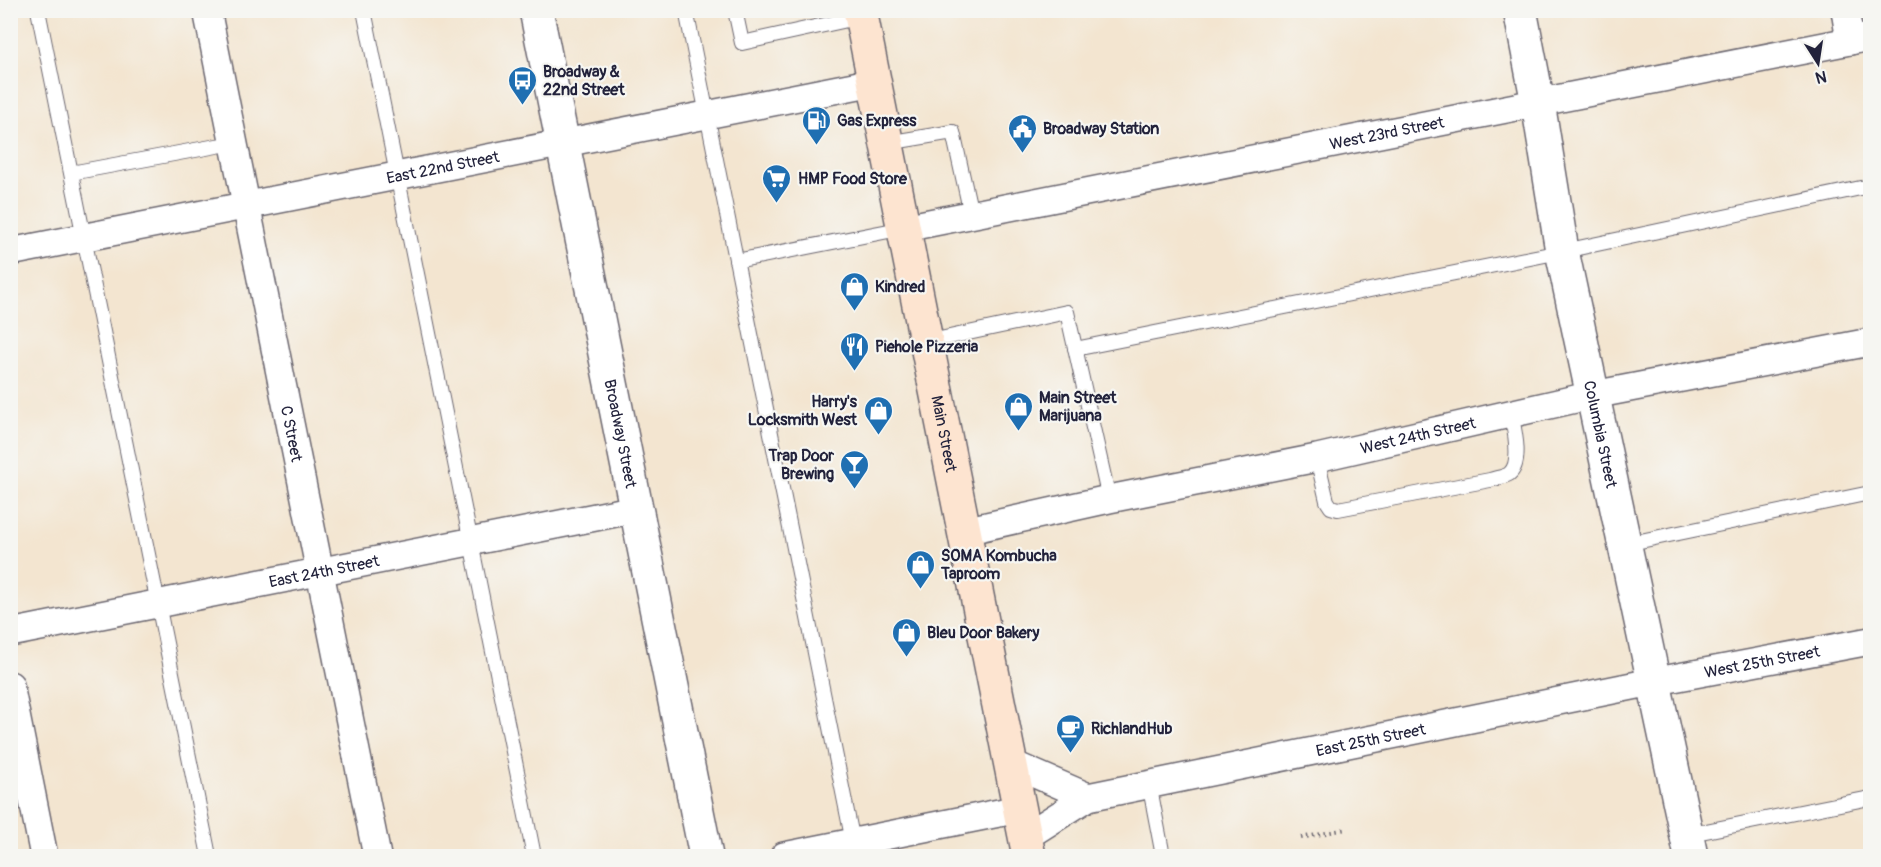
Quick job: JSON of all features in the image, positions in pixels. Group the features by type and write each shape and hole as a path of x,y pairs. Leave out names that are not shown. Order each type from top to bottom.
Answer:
{"main road":[{"name":"Main Street","path":"861,14 1024,834"}],"street":[{"name":"C Street","path":"207,10 377,856"},
{"name":"Broadway Street","path":"536,10 706,856"},
{"name":"Columbia Street","path":"1520,10 1562,251 1626,544 1652,682 1688,846"},
{"path":"1845,10 1860,38"},
{"name":"West 23rd Street","path":"904,228 1860,38"},
{"name":"East 22nd Street","path":"10,252 874,82"},
{"name":"West 24th Street","path":"964,531 1109,499 1317,458 1593,395 1870,342"},
{"name":"East 24th Street","path":"10,633 636,509"},
{"name":"West 25th Street","path":"1652,682 1870,641"},
{"name":"East 25th Street","path":"784,856 853,842 1024,834 1088,797 1652,682"},
{"path":"10,685 44,856"},
{"path":"1010,763 1088,797"}],"lane":[{"path":"38,10 209,856"},
{"path":"364,10 534,856"},
{"path":"686,10 853,842"},
{"path":"735,10 742,43 861,14"},
{"path":"887,143 953,132 970,214"},
{"path":"71,173 233,143"},
{"path":"1075,349 1562,251 1870,186"},
{"path":"736,261 904,228"},
{"path":"926,342 1067,312 1109,499"},
{"path":"1317,458 1327,501 1331,507 1338,509 1490,480 1508,474 1514,467 1516,441 1511,413"},
{"path":"1626,544 1870,493"},
{"path":"1149,783 1163,856"},
{"path":"1688,846 1870,798"}],"path":[{"path":"1300,838 1346,829"}],"place":[{"name":"Broadway & 22nd Street","path":"522,106"},
{"name":"Gas Express","path":"816,146"},
{"name":"Broadway Station","path":"1022,154"},
{"name":"HMP Food Store","path":"777,204"},
{"name":"Kindred","path":"854,312"},
{"name":"Piehole Pizzeria","path":"854,372"},
{"name":"Main Street Marijuana","path":"1018,432"},
{"name":"Harry's Locksmith West","path":"878,436"},
{"name":"Trap Door Brewing","path":"855,490"},
{"name":"SOMA Kombucha Taproom","path":"920,590"},
{"name":"Bleu Door Bakery","path":"906,658"},
{"name":"RichlandHub","path":"1070,754"}]}
